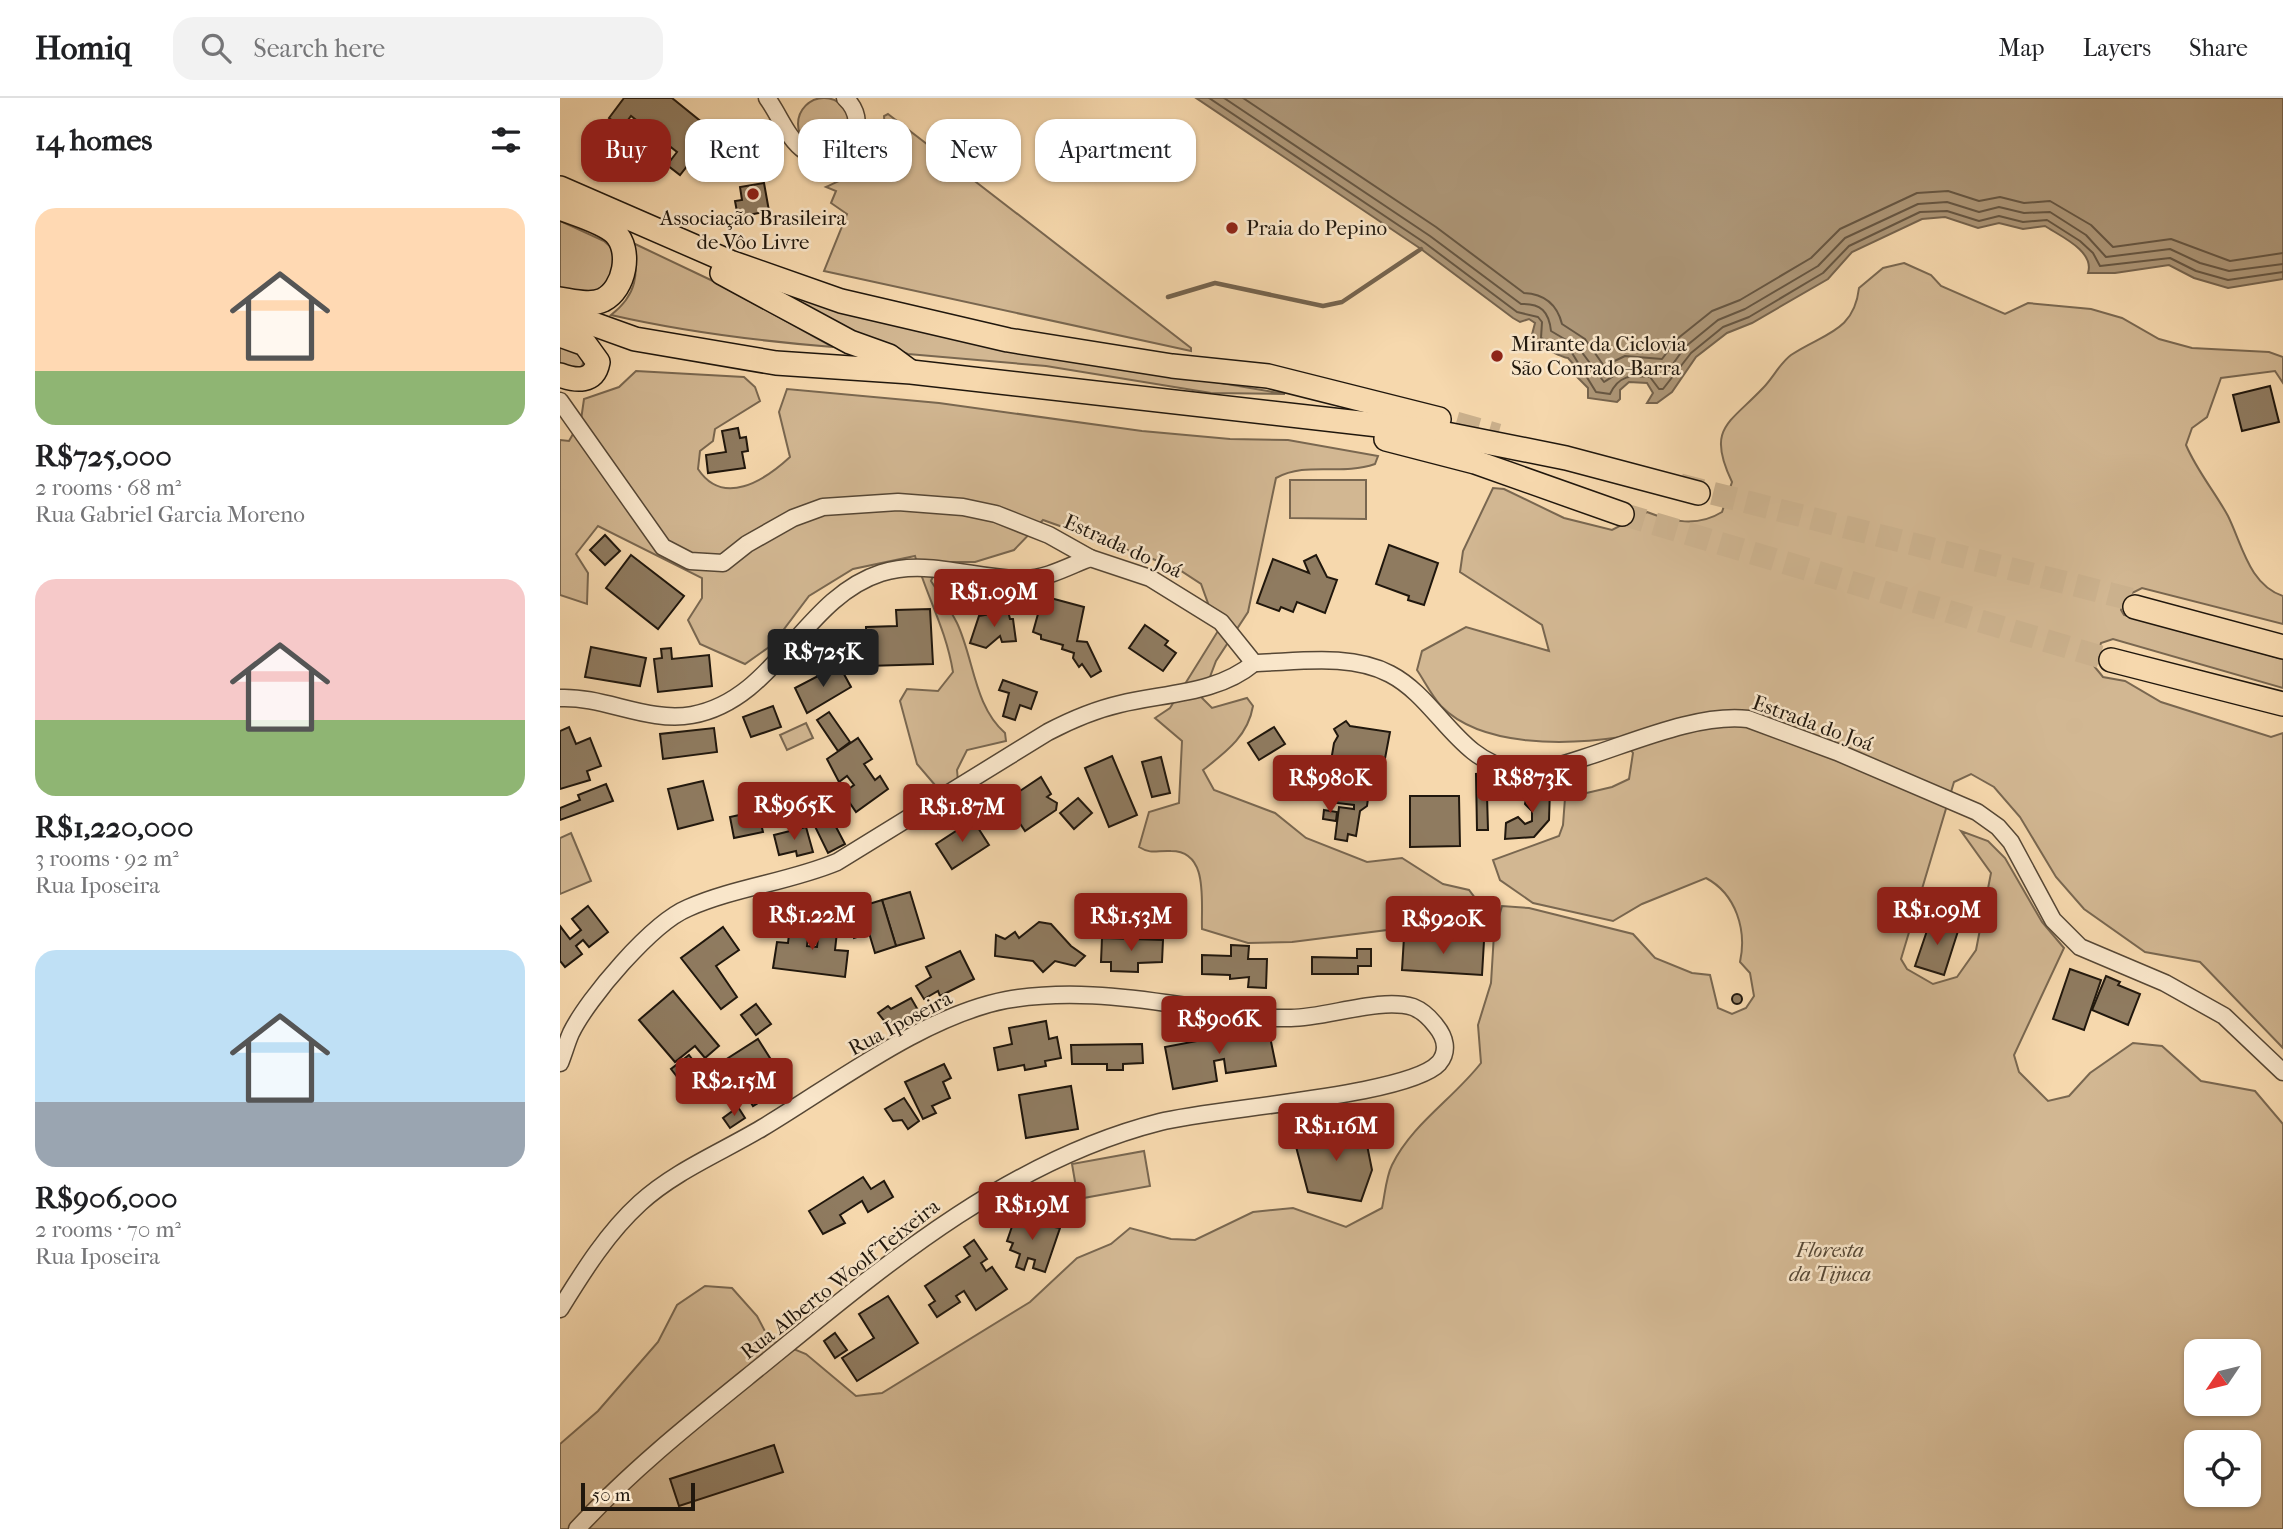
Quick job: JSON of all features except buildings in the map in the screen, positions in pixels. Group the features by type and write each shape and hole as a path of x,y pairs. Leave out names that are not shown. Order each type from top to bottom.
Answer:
{"highway":[{"path":"560,188 730,262 841,301 1008,340 1172,366 1268,376 1456,423"},
{"path":"560,205 614,233 625,251 621,278 603,300 591,303 560,299"},
{"path":"560,205 619,226 757,289 850,342 889,356 911,372"},
{"path":"560,312 660,344 776,363 911,372 1362,422 1503,444 1698,494"},
{"path":"560,335 585,344 597,356 598,362 593,375 586,379 577,380 560,374"},
{"path":"1267,413 1432,449 1622,514"},
{"path":"2283,638 2136,604 2283,647"},
{"path":"2110,660 2283,704"}],"street":[{"path":"767,98 801,148 823,158 839,154 855,138 857,119 853,107 845,98"},
{"name":"Estrada do Joá","path":"560,401 656,539 676,556 690,561 723,563 747,544 810,510 898,502 933,502 996,514 1049,535 1090,558 1150,578 1192,601 1221,622 1254,663 1333,661 1365,664 1391,674 1412,688 1474,753 1496,766 1518,770 1555,767 1704,721 1735,717 1748,719 1838,752 1977,812 1998,827 2011,842 2061,930 2080,947 2165,983 2224,1016 2283,1072"},
{"path":"560,698 583,699 662,716 690,715 718,708 774,666 843,593 880,573 909,568 1025,579 1090,558"},
{"path":"560,1063 571,1033 604,985 649,937 687,908 809,874 837,862 1048,732 1079,716 1119,704 1210,686 1238,676 1254,663"},
{"name":"Rua Iposeira","path":"560,1309 611,1233 642,1201 858,1069 942,1022 971,1009 1052,994 1140,999 1231,1014 1290,1018 1381,1006 1410,1006 1427,1015 1443,1034 1446,1050 1438,1063 1418,1076 1378,1087 1206,1112"},
{"name":"Rua Alberto Woolf Teixeira","path":"578,1529 621,1484 724,1396 845,1297 951,1220 1052,1160 1108,1138 1206,1112"}],"green space":[{"path":"824,98 834,100 848,114 849,119 799,119 806,106 814,100"},
{"path":"888,114 894,119 884,119"},
{"path":"912,133 926,143 926,182 976,182 1191,348 1191,351 824,271 847,214 831,203 836,191 826,187 836,182 912,182"},
{"path":"560,221 604,241 613,249 614,279 596,296 560,288"},
{"path":"633,243 715,282 833,347 722,335 611,315 626,300 634,283 636,265"},
{"name":"Floresta da Tijuca","path":"1904,263 1931,275 1941,286 2005,314 2028,303 2091,309 2122,318 2159,339 2192,348 2269,352 2283,357 2283,383 2275,371 2221,378 2207,417 2192,428 2186,445 2228,516 2254,573 2271,591 2283,596 2283,624 2142,588 2128,595 2121,610 2124,615 2283,659 2283,688 2113,639 2101,643 2094,666 2103,677 2125,681 2161,702 2271,737 2283,733 2283,1048 2200,962 2145,952 2084,909 2056,877 2020,817 1994,787 1971,774 1954,782 1901,959 1907,969 1933,984 1957,977 1976,950 1991,873 1961,831 1988,841 2005,858 2042,922 2064,948 2014,1055 2019,1072 2048,1101 2069,1096 2090,1073 2133,1043 2162,1046 2201,1081 2255,1091 2283,1124 2283,1529 560,1529 560,1444 598,1411 658,1342 677,1305 705,1286 732,1288 757,1316 769,1339 806,1354 856,1396 882,1393 1030,1302 1077,1258 1111,1244 1130,1228 1171,1239 1195,1240 1253,1212 1293,1208 1346,1227 1382,1208 1388,1175 1400,1150 1481,1063 1478,1025 1491,983 1494,934 1502,906 1529,908 1633,934 1655,958 1692,973 1710,975 1718,1008 1732,1014 1746,1008 1754,996 1750,973 1740,962 1742,938 1737,914 1725,893 1706,878 1642,904 1613,921 1533,903 1500,880 1493,860 1559,836 1563,825 1565,798 1612,787 1629,779 1633,753 1621,737 1552,742 1502,736 1479,730 1458,720 1441,706 1417,670 1422,651 1466,627 1549,651 1542,625 1460,572 1463,551 1493,488 1504,489 1564,518 1612,530 1647,512 1685,521 1713,517 1722,512 1732,482 1721,450 1721,438 1725,428 1767,384 1787,358 1844,323 1856,303 1859,288 1883,268"},
{"path":"783,293 958,338 1285,394 1211,393 1046,366 908,354 857,334"},
{"path":"560,341 577,348 585,358 582,366 573,373 560,367"},
{"path":"636,371 744,377 755,387 760,401 715,429 713,441 700,451 698,469 719,487 744,486 756,481 790,457 779,412 787,389 939,403 1142,431 1230,439 1288,440 1378,456 1375,464 1362,467 1300,470 1276,478 1248,612 1216,661 1202,698 1212,708 1247,698 1253,706 1246,726 1235,743 1203,770 1214,790 1275,813 1306,838 1367,862 1402,858 1443,884 1469,890 1478,902 1426,904 1402,912 1393,919 1387,930 1292,942 1248,943 1202,929 1202,892 1197,868 1192,859 1183,853 1151,852 1139,847 1149,812 1179,803 1182,741 1155,718 1170,708 1218,631 1201,584 1175,567 1043,520 1014,550 975,562 939,562 931,581 957,623 981,696 995,722 1005,733 1006,741 967,750 957,770 960,803 953,811 945,808 941,792 917,764 900,701 907,689 938,691 953,672 946,642 915,556 853,569 809,596 772,645 745,664 700,644 688,620 702,598 702,578 598,526 576,554 588,573 587,604 560,595 560,440 569,441 581,420 584,399 619,387"},
{"path":"1290,480 1366,480 1366,519 1290,518"},
{"path":"806,723 813,738 787,750 780,735"},
{"path":"571,833 591,881 560,894 560,838"},
{"path":"1144,1151 1150,1186 1078,1199 1072,1164"}],"water":[{"path":"1196,98 2283,98 2283,279 2228,288 2194,278 2169,265 2115,273 2088,273 2089,265 2081,251 2045,226 2023,229 1999,223 1978,228 1945,217 1922,219 1852,252 1828,279 1752,323 1727,333 1696,357 1672,392 1657,403 1647,403 1653,393 1647,383 1629,382 1620,390 1620,399 1617,402 1588,398 1588,388 1575,375 1576,367 1568,358 1530,342 1535,323 1529,319 1520,322 1513,318 1421,249"}],"waterway":[{"path":"1168,297 1215,283 1323,306 1342,302 1421,249"}],"tunnel":[{"path":"1456,423 1498,435"},
{"path":"1680,485 2138,601"},
{"path":"1622,514 2111,660"}],"place":[{"name":"Associação Brasileira de Vôo Livre","path":"753,194"},
{"name":"Praia do Pepino","path":"1232,228"},
{"name":"Mirante da Ciclovia São Conrado-Barra","path":"1497,356"}]}
